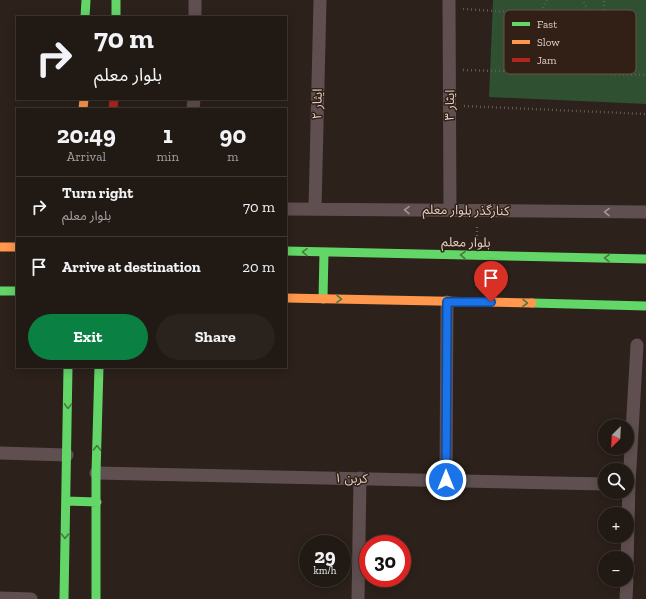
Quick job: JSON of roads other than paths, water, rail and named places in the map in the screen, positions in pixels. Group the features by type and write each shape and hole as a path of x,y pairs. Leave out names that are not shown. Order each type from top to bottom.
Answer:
{"main road":[{"path":"86,0 86,16"},
{"path":"116,0 116,16"},
{"path":"0,247 16,247"},
{"name":"بلوار معلم","path":"287,252 646,259"},
{"path":"323,299 324,252"},
{"path":"0,291 16,291"},
{"path":"287,298 646,306"},
{"path":"64,599 68,368"},
{"path":"96,599 96,473 99,368"},
{"path":"66,501 97,502"}],"street":[{"path":"195,0 195,16"},
{"name":"ایثار ۲","path":"315,209 320,0"},
{"name":"ایثار ۳","path":"449,4 450,210"},
{"name":"کنارگذر بلوار معلم","path":"287,209 646,212"},
{"path":"446,480 447,302"},
{"path":"629,463 637,345"},
{"path":"0,453 67,455"},
{"name":"کربن ۱","path":"96,473 598,484"},
{"path":"358,599 360,478"},
{"path":"627,551 628,499"},
{"path":"626,599 627,587"},
{"path":"0,598 31,599"}]}
